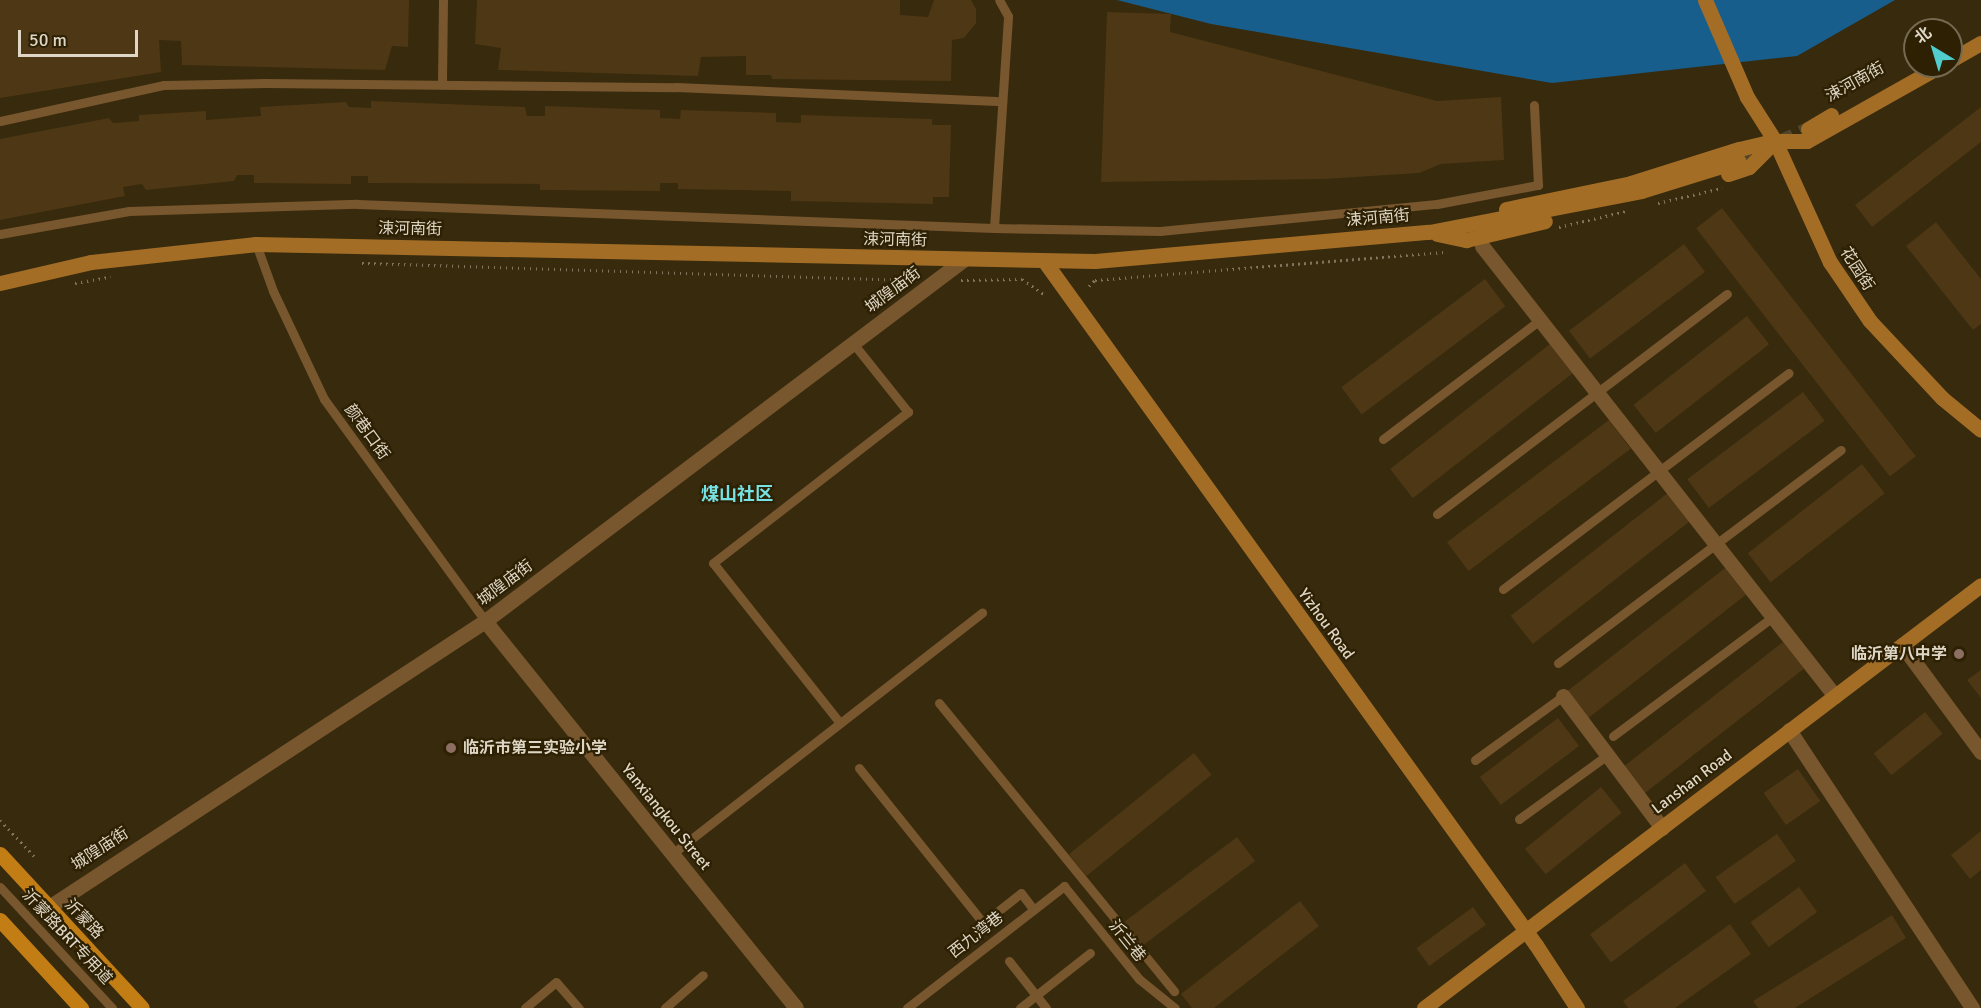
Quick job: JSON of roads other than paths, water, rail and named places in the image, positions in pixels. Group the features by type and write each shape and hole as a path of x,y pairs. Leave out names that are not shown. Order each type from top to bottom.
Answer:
{"main road":[{"name":"花园街","path":"1705,0 1747,97 1775,141 1830,262 1870,321 1942,398 1981,430"},
{"path":"1963,42 1981,32"},
{"path":"1963,53 1981,43"},
{"name":"涑河南街","path":"1808,129 1903,75"},
{"path":"1428,232 1467,216 1631,183 1775,141 1807,141 1919,78"},
{"path":"1428,232 1466,240 1650,196 1749,167 1775,141"},
{"name":"涑河南街","path":"0,283 153,252 256,243 1045,262 1095,261 1428,232 1641,191 1738,161"},
{"name":"Yizhou Road","path":"1045,262 1523,929 1577,1008"},
{"name":"Lanshan Road","path":"1424,1008 1523,929 1662,828 1981,585"},
{"name":"沂蒙路","path":"0,854 142,1008"},
{"path":"0,920 81,1008"}],"street":[{"path":"1482,246 1835,696"},
{"name":"城隍庙街","path":"49,906 485,621 963,260"},
{"name":"Yanxiangkou Street","path":"485,621 796,1008"},
{"path":"1902,645 1981,752"},
{"path":"1563,696 1662,828"},
{"path":"1789,730 1972,1008"}],"lane":[{"path":"442,82 443,0"},
{"path":"994,228 1008,16 999,0"},
{"path":"0,121 164,85 442,82 676,87 1002,101"},
{"path":"0,234 129,211 357,204 994,228 1160,231 1437,204 1538,185 1534,105"},
{"name":"颜巷口街","path":"256,243 273,291 324,399 485,621"},
{"path":"1437,514 1727,294"},
{"path":"1383,439 1540,320"},
{"path":"840,723 713,563 908,412 853,343"},
{"path":"1503,589 1789,374"},
{"path":"1558,663 1841,450"},
{"path":"672,854 982,613"},
{"path":"1613,736 1773,616"},
{"path":"1475,760 1563,696"},
{"path":"939,703 1174,992"},
{"path":"1519,819 1606,756"},
{"path":"859,768 983,923 1021,893 1034,910"},
{"name":"西九湾巷","path":"907,1008 1064,886"},
{"name":"沂兰巷","path":"1064,886 1139,979 1174,1008"},
{"name":"沂蒙路BRT专用道","path":"0,887 112,1008"},
{"path":"1082,908 1096,898"},
{"path":"1020,1008 1090,953"},
{"path":"1009,961 1046,1008"},
{"path":"665,1008 704,975"},
{"path":"525,1008 556,982 579,1008"}],"water":[{"path":"1117,0 1895,0 1797,56 1552,83 1211,24"}],"tunnel":[{"path":"1738,161 1808,129"}],"place":[{"name":"临沂第八中学","path":"1959,654"},
{"name":"临沂市第三实验小学","path":"451,748"}],"district":[{"name":"煤山社区","path":"737,494"}]}
